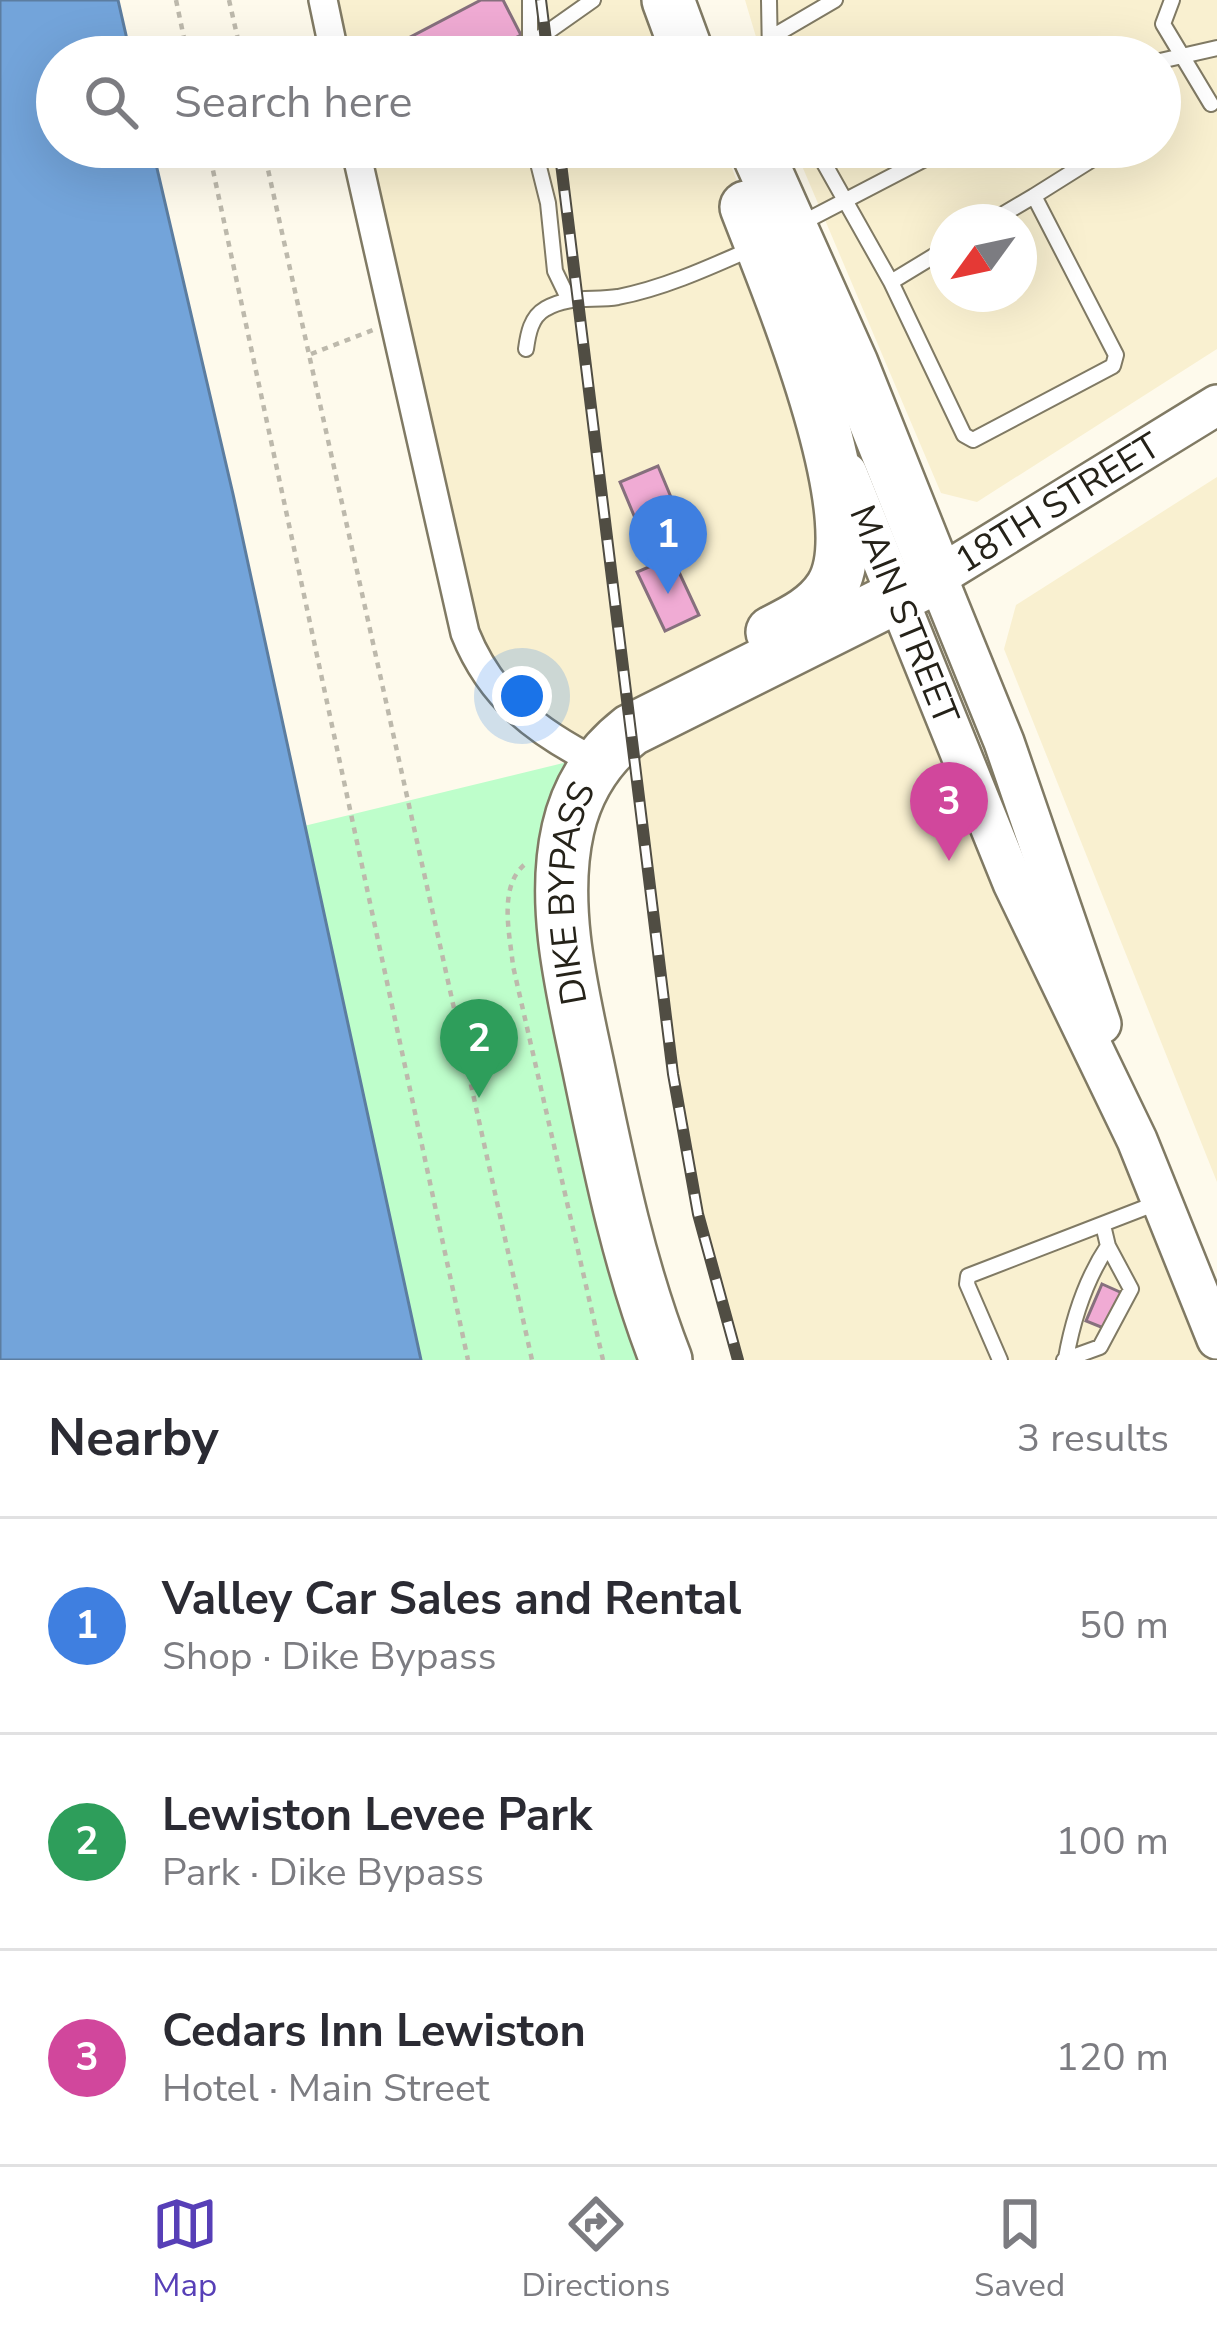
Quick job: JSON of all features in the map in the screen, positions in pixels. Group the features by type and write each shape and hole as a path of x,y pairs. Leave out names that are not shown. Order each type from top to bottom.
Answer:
{"highway":[{"path":"668,0 681,36"},
{"path":"704,0 715,36"},
{"name":"MAIN STREET","path":"736,168 852,364 917,588"},
{"name":"MAIN STREET","path":"760,168 823,412"},
{"path":"656,716 725,656 796,620 817,606 832,587 842,550 842,527 823,412"},
{"name":"DIKE BYPASS","path":"665,1360 612,1179 567,952 565,845 576,805 598,763 622,737 917,588"}],"main road":[{"name":"18TH STREET","path":"917,588 1217,405"},
{"name":"MAIN STREET","path":"823,412 1004,742 1137,1140 1217,1340"}],"street":[{"path":"323,0 331,36"},
{"path":"360,168 473,654 514,711 598,763"}],"lane":[{"path":"530,0 531,36"},
{"path":"548,36 593,0"},
{"path":"769,0 770,36"},
{"path":"773,36 836,0"},
{"path":"1170,36 1163,24 1172,0"},
{"path":"1211,104 1182,56 1217,48"},
{"path":"539,168 555,271 569,300"},
{"path":"827,168 891,282 964,435 973,440 1113,366 1116,355 1034,196"},
{"path":"526,349 528,331 541,310 569,300 616,297 702,271 908,168"},
{"path":"1021,204 1079,168"},
{"path":"891,282 929,259"},
{"path":"1000,1360 967,1284 968,1276 1162,1201"},
{"path":"1065,1359 1100,1347 1132,1289 1102,1226"},
{"path":"1065,1359 1091,1273 1108,1246"}],"path":[{"path":"176,0 184,36"},
{"path":"229,0 237,36"},
{"path":"213,168 468,1360"},
{"path":"268,168 532,1360"},
{"path":"311,354 395,321"},
{"path":"532,857 516,871 507,902 513,966 603,1360"}],"shaded area":[{"path":"324,0 668,0 681,36 332,36"},
{"path":"745,0 1217,0 1217,349 977,502 941,493 803,168 1181,168 1181,36 756,36"},
{"path":"362,168 732,168 1217,1339 1217,1360 739,1360 685,1148 631,732 598,763 484,674"},
{"path":"1217,477 1217,1182 1004,649 1016,605"}],"green space":[{"path":"588,757 568,827 666,1360 421,1360 304,826"}],"water":[{"path":"0,0 118,0 126,36 36,36 36,168 157,168 233,494 421,1360 0,1360"}],"building":[{"path":"481,0 503,0 521,35 519,36 412,36"},
{"path":"658,466 678,514 640,530 620,482"},
{"path":"672,557 699,615 665,631 637,572"},
{"path":"1102,1284 1122,1293 1106,1329 1086,1321"}],"railway":[{"path":"541,0 545,36"},
{"path":"562,168 673,1074 698,1214 738,1360"}],"place":[{"name":"Valley Car Sales and Rental","path":"668,594"},
{"name":"Cedars Inn Lewiston","path":"949,861"},
{"name":"Lewiston Levee Park","path":"479,1098"}]}
